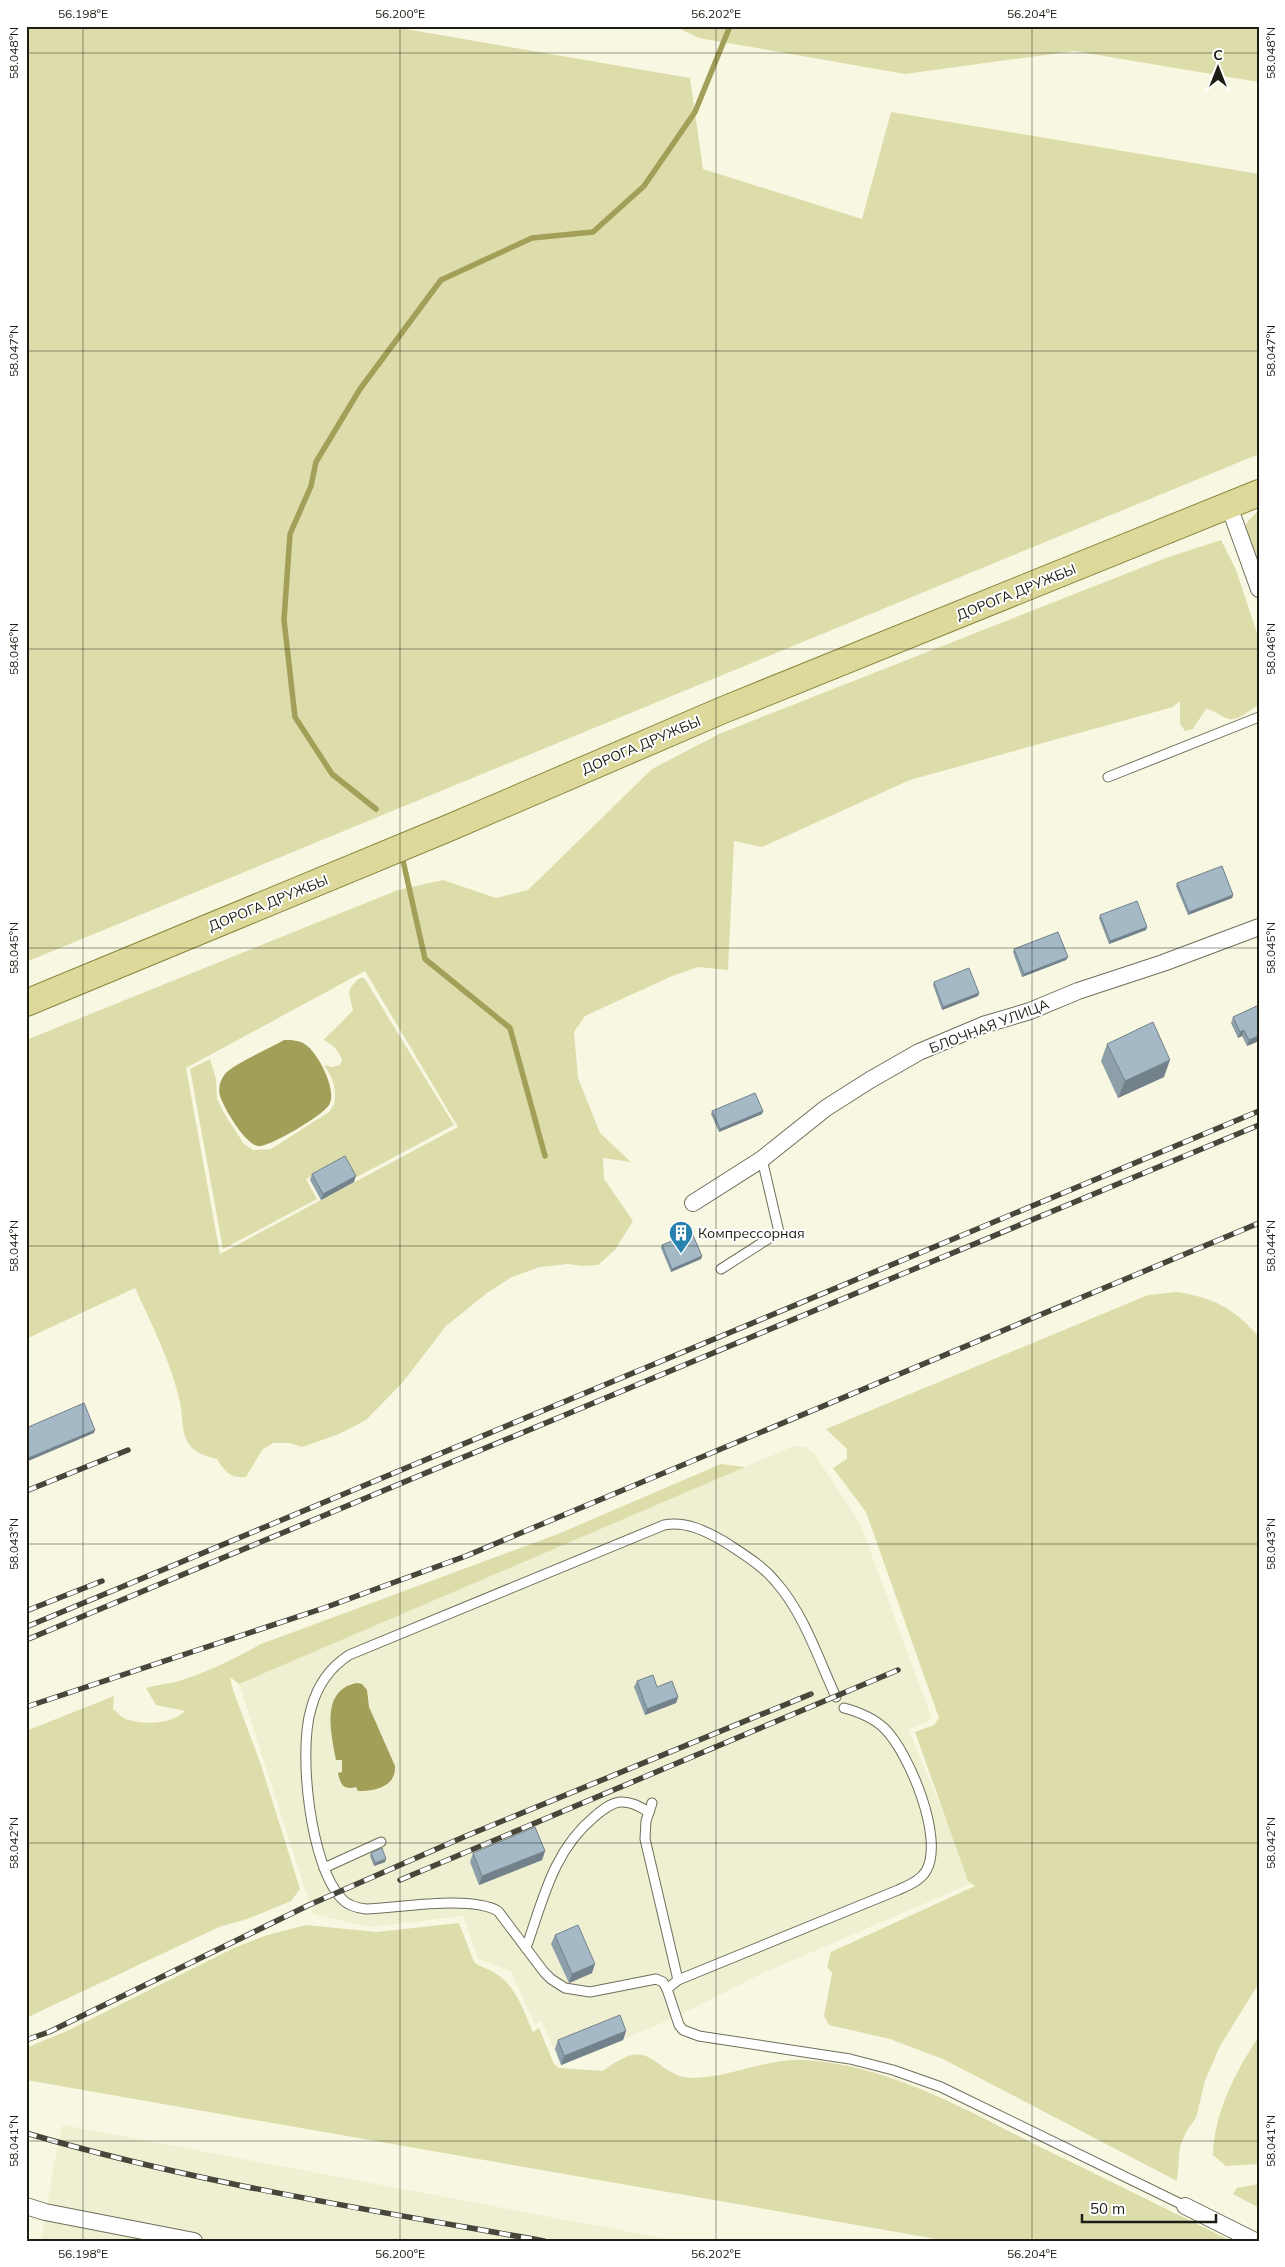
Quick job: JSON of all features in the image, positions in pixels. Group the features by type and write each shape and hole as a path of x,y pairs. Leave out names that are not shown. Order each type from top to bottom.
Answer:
{"main road":[{"name":"ДОРОГА ДРУЖБЫ","path":"26,1003 451,827 722,710 1259,493"}],"street":[{"path":"1229,506 1259,589"},
{"name":"БЛОЧНАЯ УЛИЦА","path":"693,1203 762,1159 826,1108 870,1080 920,1052 983,1025 1030,1011 1100,983 1163,963 1259,926"},
{"path":"26,2206 45,2212 194,2241"},
{"path":"1185,2206 1255,2241"}],"lane":[{"path":"1108,777 1259,718"},
{"path":"721,1269 779,1232 762,1159"},
{"path":"836,1697 792,1604 767,1572 748,1556 706,1532 687,1524 664,1524 349,1655 332,1669 318,1688 311,1708 306,1742 312,1826 324,1868 329,1882 342,1900 356,1908 462,1903 482,1905 498,1911 551,1980 572,1990 595,1991 656,1978 663,1982 667,1989 679,2025 690,2034 850,2059 933,2084 1185,2206"},
{"path":"667,1989 678,1980 898,1890 922,1878 931,1861 933,1848 930,1824 927,1812 902,1754 886,1730 878,1723 856,1711 844,1708"},
{"path":"526,1948 560,1855 576,1833 606,1808 614,1804 628,1803 651,1808 645,1839 678,1980"},
{"path":"324,1868 381,1842"}],"shaded area":[{"path":"26,26 388,26 690,78 703,169 862,219 891,112 1259,174 1259,454 26,962"},
{"path":"674,26 1259,26 1259,82 1074,51 905,74 699,38"},
{"path":"1259,510 1259,565 1244,529 1248,521"},
{"path":"1221,540 1236,570 1259,639 1259,705 1241,717 1233,719 1206,709 1193,729 1185,731 1180,724 1180,701 1173,707 910,780 762,847 734,841 728,970 698,967 672,976 585,1016 574,1032 578,1078 600,1133 631,1162 603,1158 604,1179 633,1221 615,1250 598,1265 568,1264 540,1267 512,1277 487,1293 446,1326 403,1382 366,1420 339,1434 302,1447 290,1443 273,1443 262,1450 246,1477 232,1476 217,1459 197,1452 188,1443 183,1428 180,1402 172,1373 135,1288 26,1339 26,1040 398,890 443,880 496,898 528,890 652,769 719,734 1166,558","holes":["365,971 458,1127 220,1254 186,1068"]},
{"path":"360,978 364,978 366,981 454,1125 357,1177 345,1158 306,1179 317,1199 223,1249 190,1069 210,1059 216,1079 217,1099 244,1144 253,1150 271,1149 329,1112 334,1105 335,1094 333,1084 330,1074 324,1065 332,1067 340,1065 342,1060 335,1048 323,1040 353,1010 349,992"},
{"path":"284,1040 301,1042 311,1049 321,1064 329,1082 331,1099 325,1110 297,1129 267,1144 255,1145 243,1135 231,1118 220,1096 220,1084 223,1076 229,1070"},
{"path":"1177,1292 1213,1301 1241,1319 1259,1337 1259,1983 1220,2046 1205,2081 1196,2118 1187,2130 1180,2146 1177,2181 943,2059 890,2039 829,2025 824,2016 832,1973 827,1967 831,1952 975,1886 968,1881 915,1732 934,1725 939,1718 866,1512 833,1468 847,1459 847,1449 826,1429 1148,1295"},
{"path":"794,1446 806,1447 814,1453 860,1523 932,1719 909,1730 972,1883 761,1974 676,2017 561,2065 541,2020 535,2025 511,1971 478,1959 463,1916 369,1927 313,1914 239,1684"},
{"path":"721,1464 745,1467 239,1684 230,1677 261,1765 300,1889 291,1901 247,1919 219,1927 26,2018 26,1731 114,1696 113,1709 127,1719 151,1723 173,1719 185,1711 156,1705 146,1688 176,1682 198,1674 261,1644 558,1534"},
{"path":"357,1683 362,1684 367,1690 369,1707 395,1766 392,1779 388,1783 377,1789 365,1791 358,1791 356,1787 345,1787 341,1783 338,1773 342,1772 342,1760 336,1760 331,1726 333,1703 337,1694 345,1687"},
{"path":"459,1923 474,1962 505,1980 515,1993 533,2032 539,2028 554,2064 559,2068 603,2071 620,2060 633,2055 644,2055 669,2071 680,2076 694,2078 708,2077 791,2060 835,2064 865,2070 924,2090 980,2116 1231,2241 948,2241 26,2080 26,2048 69,2030 234,1948 267,1935 306,1925 377,1932"},
{"path":"1259,2036 1259,2164 1226,2166 1213,2155 1217,2123 1228,2092 1242,2063"},
{"path":"63,2125 678,2241 41,2241 58,2142"},
{"path":"1259,2184 1259,2208 1233,2194 1237,2188"}],"building":[{"path":"1222,866 1233,895 1189,912 1177,883"},
{"path":"1137,901 1147,927 1110,941 1100,915"},
{"path":"1058,932 1068,957 1024,974 1014,949"},
{"path":"969,968 979,993 943,1007 934,982"},
{"path":"1259,1005 1259,1036 1249,1040 1244,1030 1240,1032 1233,1017"},
{"path":"1153,1022 1170,1060 1125,1081 1107,1044"},
{"path":"755,1093 763,1111 720,1129 712,1111"},
{"path":"345,1156 356,1176 323,1194 312,1174"},
{"name":"Компрессорная","path":"692,1233 702,1256 672,1269 662,1245"},
{"path":"84,1403 95,1430 26,1459 26,1428"},
{"path":"653,1675 657,1687 672,1681 678,1697 647,1709 637,1681"},
{"path":"535,1827 545,1851 482,1876 473,1853"},
{"path":"382,1848 386,1859 375,1863 371,1853"},
{"path":"578,1925 595,1964 572,1974 555,1935"},
{"path":"620,2015 626,2031 564,2056 558,2040"}],"waterway":[{"path":"376,809 332,774 295,717 284,620 290,534 311,486 316,462 360,389 441,280 532,238 593,232 644,186 695,112 730,26"},
{"path":"402,856 425,959 510,1028 545,1156"}],"railway":[{"path":"26,1627 1259,1111"},
{"path":"26,1640 1259,1125"},
{"path":"26,1707 324,1608 466,1556 1259,1223"},
{"path":"26,1491 128,1450"},
{"path":"26,1611 102,1581"},
{"path":"400,1880 898,1670"},
{"path":"26,2040 49,2032 309,1905 466,1836 811,1694"},
{"path":"26,2133 154,2167 219,2181 544,2241"}],"place":[{"name":"Компрессорная","path":"681,1254"}]}
